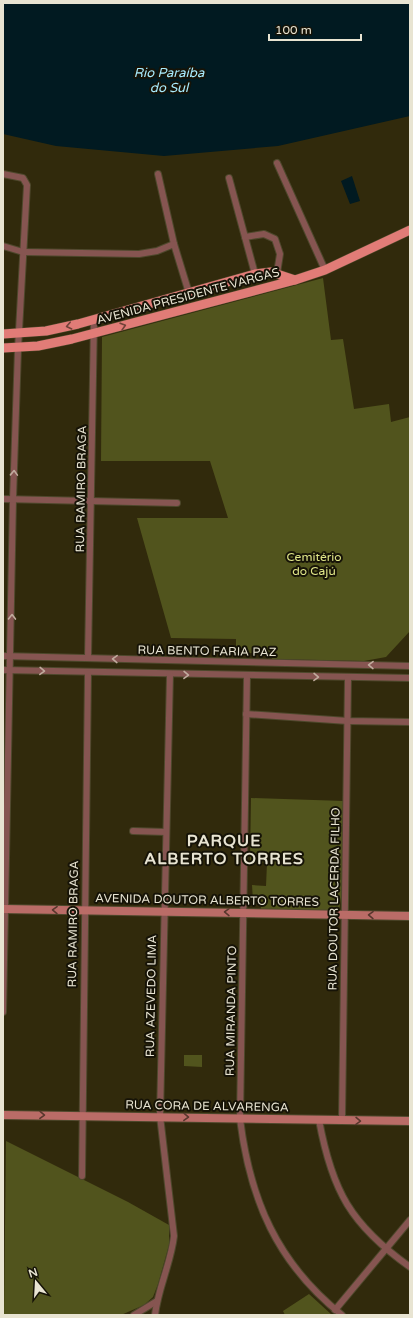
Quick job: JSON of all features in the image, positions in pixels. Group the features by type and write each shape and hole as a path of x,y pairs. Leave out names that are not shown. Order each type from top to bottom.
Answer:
{"main road":[{"path":"295,280 325,270 410,230"},
{"path":"254,290 267,280 274,272"},
{"name":"AVENIDA PRESIDENTE VARGAS","path":"3,334 46,331 94,320 255,274 274,272 295,280"},
{"path":"220,298 220,289 236,279"},
{"name":"AVENIDA PRESIDENTE VARGAS","path":"3,348 18,349 38,346 95,334 220,298 295,280"},
{"name":"AVENIDA DOUTOR ALBERTO TORRES","path":"4,909 410,916"},
{"name":"RUA CORA DE ALVARENGA","path":"3,1115 160,1116 240,1119 410,1121"}],"street":[{"path":"277,163 325,270"},
{"path":"3,174 23,178 27,184 18,349 13,499 11,670 4,909 3,1012"},
{"path":"158,174 174,244 189,293"},
{"path":"229,178 255,274"},
{"path":"245,237 264,234 275,239 280,254 274,272"},
{"path":"3,246 23,252 139,254 157,251 174,244"},
{"name":"RUA RAMIRO BRAGA","path":"88,658 95,334 94,320"},
{"path":"3,499 177,503"},
{"name":"RUA BENTO FARIA PAZ","path":"3,656 410,666"},
{"name":"RUA BENTO FARIA PAZ","path":"3,670 88,673 410,678"},
{"name":"RUA RAMIRO BRAGA","path":"82,1176 88,673"},
{"name":"RUA AZEVEDO LIMA","path":"155,1315 157,1301 173,1246 174,1236 160,1116 170,674"},
{"name":"RUA MIRANDA PINTO","path":"247,676 240,1119 244,1151 254,1190 269,1229 290,1261 312,1288 342,1315"},
{"name":"RUA DOUTOR LACERDA FILHO","path":"342,1120 348,678"},
{"path":"246,714 348,721 410,722"},
{"path":"133,831 166,832"},
{"path":"319,1120 329,1168 338,1188 355,1218 386,1250 410,1268"},
{"path":"336,1310 410,1220"},
{"path":"138,1314 157,1301"}],"green space":[{"name":"Cemitério do Cajú","path":"323,278 331,340 343,339 354,409 389,404 391,422 410,417 410,631 386,657 364,661 272,659 271,653 236,653 236,639 171,638 137,518 228,518 210,461 101,461 102,337"},
{"path":"251,798 344,801 342,891 339,911 284,911 261,909 260,901 253,901 252,885 266,886 267,863 250,861"},
{"path":"184,1055 202,1055 202,1067 184,1066"},
{"path":"6,1141 128,1202 169,1225 169,1245 153,1297 144,1305 121,1315 4,1315"},
{"path":"309,1294 332,1315 285,1315 283,1311"}],"water":[{"name":"Rio Paraíba do Sul","path":"3,3 410,3 410,116 278,146 164,156 56,146 3,134"},
{"path":"352,176 360,201 350,204 341,181"}],"district":[{"name":"PARQUE ALBERTO TORRES","path":"224,849"}]}
